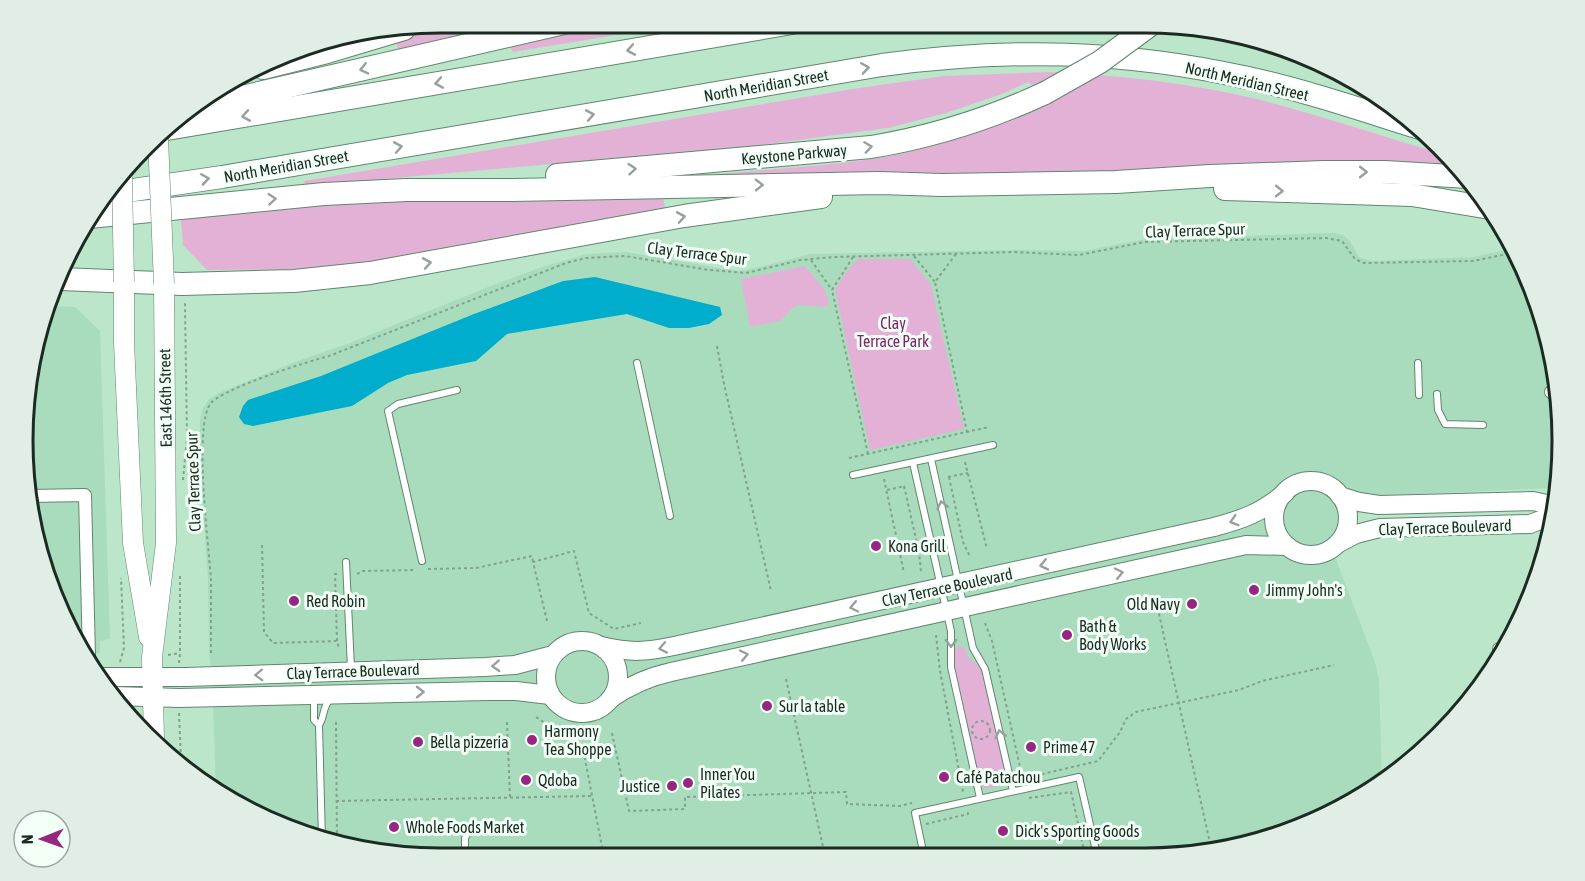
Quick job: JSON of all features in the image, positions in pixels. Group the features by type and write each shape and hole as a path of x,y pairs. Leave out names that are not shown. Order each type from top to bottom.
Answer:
{"highway":[{"path":"211,104 520,33"},
{"path":"181,127 733,33"},
{"name":"Keystone Parkway","path":"406,190 871,147 915,139 1016,107 1100,62 1139,33"},
{"path":"299,59 369,39"},
{"name":"North Meridian Street","path":"117,192 222,177 882,65 981,54 1048,53 1104,56 1202,69 1289,89 1399,122"},
{"path":"100,217 324,194 406,190 1116,182 1334,172 1426,173 1454,176"},
{"path":"1116,182 1210,189 1412,195 1477,206"},
{"path":"67,279 164,284 294,281 361,274 746,206 942,185"}],"main road":[{"name":"East 146th Street","path":"154,730 152,657 166,543 164,284 158,146"},
{"name":"East 146th Street","path":"122,186 124,343 133,543 152,657"}],"street":[{"path":"1308,482 1327,485 1340,496 1345,504 1348,521 1346,530 1337,544 1324,553 1315,555 1298,553 1287,546 1277,533 1274,516 1279,500 1299,484 1308,482"},
{"name":"Clay Terrace Boulevard","path":"601,646 626,652 646,651 1214,528 1241,520 1265,509 1285,493"},
{"path":"36,496 85,495 89,645"},
{"name":"Clay Terrace Boulevard","path":"1340,496 1379,505 1533,501 1547,504"},
{"name":"Clay Terrace Boulevard","path":"1337,544 1356,534 1380,528 1530,524 1544,519"},
{"name":"Clay Terrace Boulevard","path":"610,699 630,685 651,676 1246,545 1287,546"},
{"path":"585,640 601,646 608,652 616,666 617,683 610,699 592,712 576,713 562,707 550,695 547,688 546,671 553,655 566,644 575,641 585,640"},
{"name":"Clay Terrace Boulevard","path":"109,677 351,672 515,665 553,655"},
{"path":"314,695 319,687 326,683 389,680 447,667"},
{"name":"Clay Terrace Boulevard","path":"123,696 152,698 488,691 516,691 550,695"}],"lane":[{"path":"637,363 670,516"},
{"path":"1418,363 1419,395"},
{"path":"422,561 388,411 398,404 457,390"},
{"path":"1437,394 1438,410 1445,424 1482,425"},
{"path":"853,475 993,445"},
{"path":"931,459 956,609 985,669 1013,791"},
{"path":"913,463 956,609 951,631 951,667 980,798"},
{"path":"346,562 351,672"},
{"path":"314,695 314,720 320,725"},
{"path":"322,830 320,725 324,707 334,695"},
{"path":"922,848 915,813 1079,777 1095,848"},
{"path":"465,848 465,838 471,827"}],"path":[{"name":"Clay Terrace Spur","path":"211,653 211,578 203,423 208,408 214,400 223,394 293,366 329,356 542,271 586,258 625,256 709,270 746,273 811,260 853,257 1013,252 1079,255 1145,242 1326,238 1342,241 1355,259 1364,263 1473,261 1507,254"},
{"path":"935,282 957,254"},
{"path":"913,255 935,282 968,432"},
{"path":"832,290 853,257"},
{"path":"811,260 832,290 868,454"},
{"path":"183,482 187,438 185,303"},
{"path":"717,346 771,591"},
{"path":"849,458 989,427"},
{"path":"878,452 904,573"},
{"path":"962,452 987,549"},
{"path":"948,477 963,542 970,557"},
{"path":"904,486 919,552 921,573"},
{"path":"262,546 264,632 273,643 337,641 339,648"},
{"path":"533,562 574,551 590,614 614,629 641,623"},
{"path":"357,574 363,571 476,568 532,556 547,621"},
{"path":"180,570 180,653"},
{"path":"1155,596 1210,843"},
{"path":"984,623 992,641 1022,775 1030,800 1071,792 1083,848"},
{"path":"926,824 968,814 940,671 936,634"},
{"path":"963,792 977,784 1022,775 1034,776 1098,761 1120,732 1126,719 1136,712 1239,690 1262,681 1334,665"},
{"path":"786,679 823,848"},
{"path":"180,717 181,755"},
{"path":"536,717 564,731 583,749 602,848"},
{"path":"980,721 988,723 990,728 987,737 981,739 976,737 972,729 975,724 980,721"},
{"path":"336,722 337,834"},
{"path":"507,722 510,798"},
{"path":"612,733 629,810 685,808 685,798 811,793 846,792 848,804 900,806 921,801"},
{"path":"336,801 591,796"}],"shaded area":[{"path":"1333,233 1343,235 1350,241 1359,257 1371,261 1473,257 1504,250 1521,285 1538,335 1549,387 1552,440 1549,488 1394,495 1359,502 1356,534 1332,549 1375,662 1379,679 1382,772 1348,793 1300,817 1250,834 1198,845 1171,847 440,848 387,845 335,834 260,806 216,780 208,580 200,463 200,419 209,399 219,393 488,287 542,267 587,254 626,252 737,271 810,254 1084,251 1145,239"},
{"path":"56,306 75,307 100,331 110,639 100,641 100,653 94,653 64,596 47,546 36,494 33,440 36,387 47,335"}],"green space":[{"path":"477,33 398,51 397,43 420,34"},
{"path":"565,33 628,33 513,52 510,46"},
{"path":"1047,72 1101,75 1208,89 1261,100 1329,119 1432,151 1441,161 1439,169 1307,167 713,180 712,175 854,161 900,154 939,144 996,124 1051,100 1028,82 1002,94 946,113 888,128 753,146 305,186 304,181 859,88 944,76"},
{"path":"663,196 666,213 331,269 207,270 183,245 181,220 303,206 387,201"},
{"name":"Clay Terrace Park","path":"858,259 910,259 931,285 964,429 870,450 835,290"},
{"path":"805,266 826,291 829,307 799,305 780,321 750,327 741,279"},
{"path":"958,646 964,647 969,658 982,669 1007,780 995,788 980,786 953,664 954,650"}],"water":[{"path":"595,277 720,307 722,315 709,324 689,328 669,328 627,314 507,334 476,361 407,375 388,383 352,406 253,426 244,424 239,417 248,400 321,376 474,314 563,281"}],"place":[{"name":"Kona Grill","path":"876,546"},
{"name":"Jimmy John's","path":"1254,590"},
{"name":"Red Robin","path":"294,601"},
{"name":"Old Navy","path":"1192,604"},
{"name":"Bath & Body Works","path":"1067,635"},
{"name":"Sur la table","path":"767,706"},
{"name":"Harmony Tea Shoppe","path":"532,740"},
{"name":"Bella pizzeria","path":"418,742"},
{"name":"Prime 47","path":"1031,747"},
{"name":"Café Patachou","path":"944,777"},
{"name":"Qdoba","path":"526,780"},
{"name":"Inner You Pilates","path":"688,783"},
{"name":"Justice","path":"672,786"},
{"name":"Whole Foods Market","path":"394,827"},
{"name":"Dick's Sporting Goods","path":"1003,831"}]}
